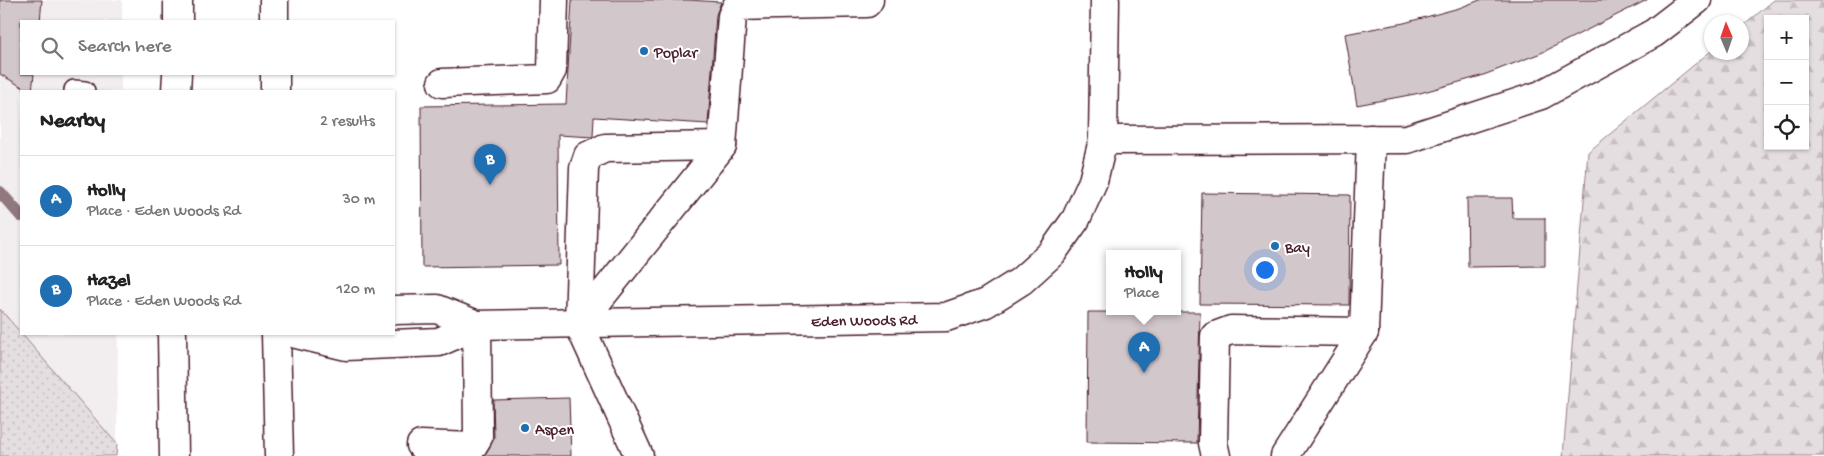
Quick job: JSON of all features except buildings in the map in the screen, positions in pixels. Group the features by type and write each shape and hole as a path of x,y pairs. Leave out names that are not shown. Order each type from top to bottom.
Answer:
{"street":[{"path":"178,0 178,20"},
{"path":"274,0 274,20"},
{"path":"442,83 547,79 552,70 554,0"},
{"path":"579,324 722,146 732,16 737,6 868,3 869,0"},
{"name":"Eden Woods Rd","path":"395,310 437,309 477,326 946,317 986,303 1021,281 1052,253 1079,211 1093,181 1103,140 1105,0"},
{"path":"1103,140 1407,139 1541,95 1654,33 1697,0"},
{"path":"176,90 177,75"},
{"path":"275,75 275,90"},
{"path":"1286,456 1364,332 1371,139"},
{"path":"639,456 579,324 584,168 588,156 605,148 722,146"},
{"path":"300,335 346,346 439,342 477,326 478,437 472,447 421,445"},
{"path":"1216,456 1213,443 1215,336 1231,330 1364,332"},
{"path":"172,335 174,456"},
{"path":"276,335 279,456"}],"shaded area":[{"path":"0,0 122,0 122,20 20,20 20,75 121,75 121,90 20,90 20,333 0,309"},
{"path":"22,335 118,335 117,444"}],"green space":[{"path":"1774,0 1824,0 1824,456 1563,456 1588,152 1704,57 1704,60 1749,60 1749,21"},
{"path":"0,309 20,332 20,335 23,335 117,444 116,456 0,456"}],"waterway":[{"path":"0,192 20,215"}],"place":[{"name":"Poplar","path":"644,51"},
{"name":"Hazel","path":"490,185"},
{"name":"Bay","path":"1275,246"},
{"name":"Holly","path":"1144,373"},
{"name":"Aspen","path":"525,428"}]}
